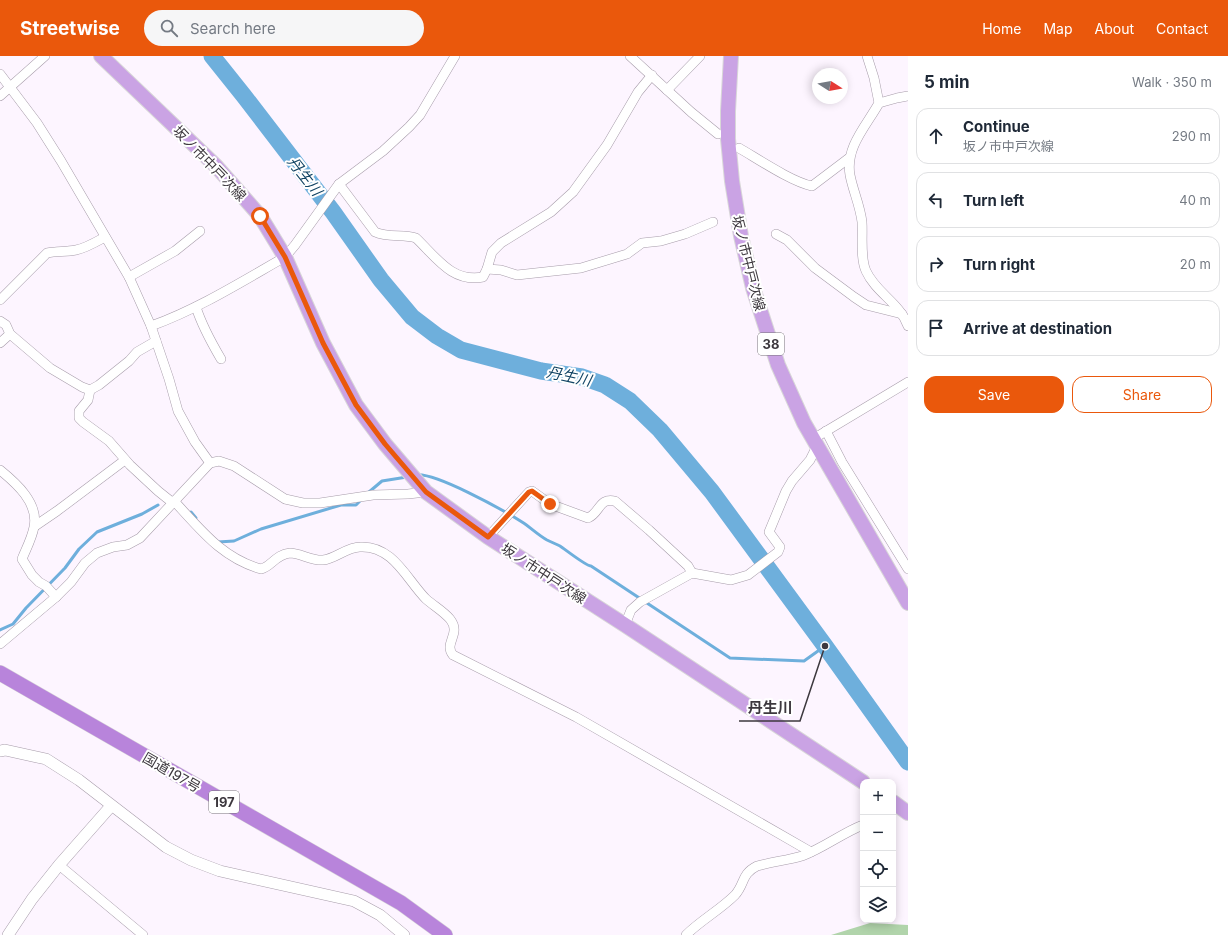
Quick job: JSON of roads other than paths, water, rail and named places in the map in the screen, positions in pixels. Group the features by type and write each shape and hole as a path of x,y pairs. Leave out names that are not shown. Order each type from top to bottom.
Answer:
{"highway":[{"name":"国道197号","path":"0,673 401,903 445,935"}],"main road":[{"name":"坂ノ市中戸次線","path":"101,56 216,166 260,216 285,257 323,343 356,405 385,444 426,492 488,537 625,625 860,780"},
{"name":"坂ノ市中戸次線","path":"731,56 728,139 732,181 741,236 753,288 778,365 804,423 908,603"}],"street":[{"path":"0,96 9,86 45,56"},
{"path":"151,326 196,307 285,257 338,185 383,151 420,115 455,56"},
{"path":"630,56 691,112 718,134"},
{"path":"667,90 700,56"},
{"path":"868,56 880,103 856,141 849,158 849,174 860,207 865,270 874,285 902,314 908,326"},
{"path":"0,74 36,123 61,161 129,277 151,326 178,411 195,442 210,463"},
{"path":"338,185 375,232 380,235 410,236 416,238 453,273 463,277 483,277 488,269 492,252 501,243 551,212 573,192 608,145 634,99 652,75"},
{"path":"880,103 908,96"},
{"path":"739,148 798,181 812,186 849,158"},
{"path":"488,269 501,270 517,275 581,268 627,254 642,244 679,236 713,222"},
{"path":"129,277 175,251 200,231"},
{"path":"776,234 787,240 815,268 866,305 902,314"},
{"path":"0,300 47,253 54,251 75,250 88,246 105,237"},
{"path":"196,307 211,343 221,359"},
{"path":"0,321 6,325 10,334 50,368 82,388 90,390 114,373 137,352 156,342"},
{"path":"0,343 10,334"},
{"path":"625,625 631,610 640,602 692,573 731,580 748,575 778,552 780,547 769,532 771,525 792,481 810,460 815,442 826,431 908,382"},
{"path":"90,390 88,400 79,411 79,418 109,441 158,491 174,502 217,546 231,556 261,569 266,568 275,559 290,553 323,560 358,547 371,547 384,552 397,563 426,599 449,619 454,626 454,633 450,646 450,651 453,655 576,717 811,852"},
{"path":"826,431 842,462 908,569"},
{"path":"34,526 63,507 126,460"},
{"path":"0,644 71,582 85,563 97,553 112,547 127,545 140,538 210,463 219,461 234,466 285,499 303,503 320,503 357,497 426,492"},
{"path":"0,470 17,484 30,502 34,517 34,526 22,559 32,575 46,586 55,596"},
{"path":"488,537 529,492 532,491 550,504 588,518 593,516 605,501 615,501 688,566 692,573"},
{"path":"0,751 5,750 46,759 78,780 166,847 191,860 220,871 354,901 380,915 404,935"},
{"path":"8,935 32,899 59,865 111,806"},
{"path":"686,935 696,924 735,894 745,875 751,868 802,856 848,831 860,826"},
{"path":"59,865 143,935"}],"waterway":[{"name":"丹生川","path":"212,56 333,212 381,280 412,317 437,336 461,350 541,371 582,377 605,385 630,401 660,430 712,492 908,762"},
{"path":"416,475 438,479 453,485 513,516 547,540 560,546 730,658 804,661 825,646"},
{"path":"369,492 382,481 407,477"},
{"path":"218,542 234,541 261,529 341,505 356,505 362,499"},
{"path":"0,630 13,624 26,608 65,568 79,549 97,532 142,514 158,505"},
{"path":"191,512 196,518"}],"place":[{"name":"丹生川","path":"825,646"}]}
